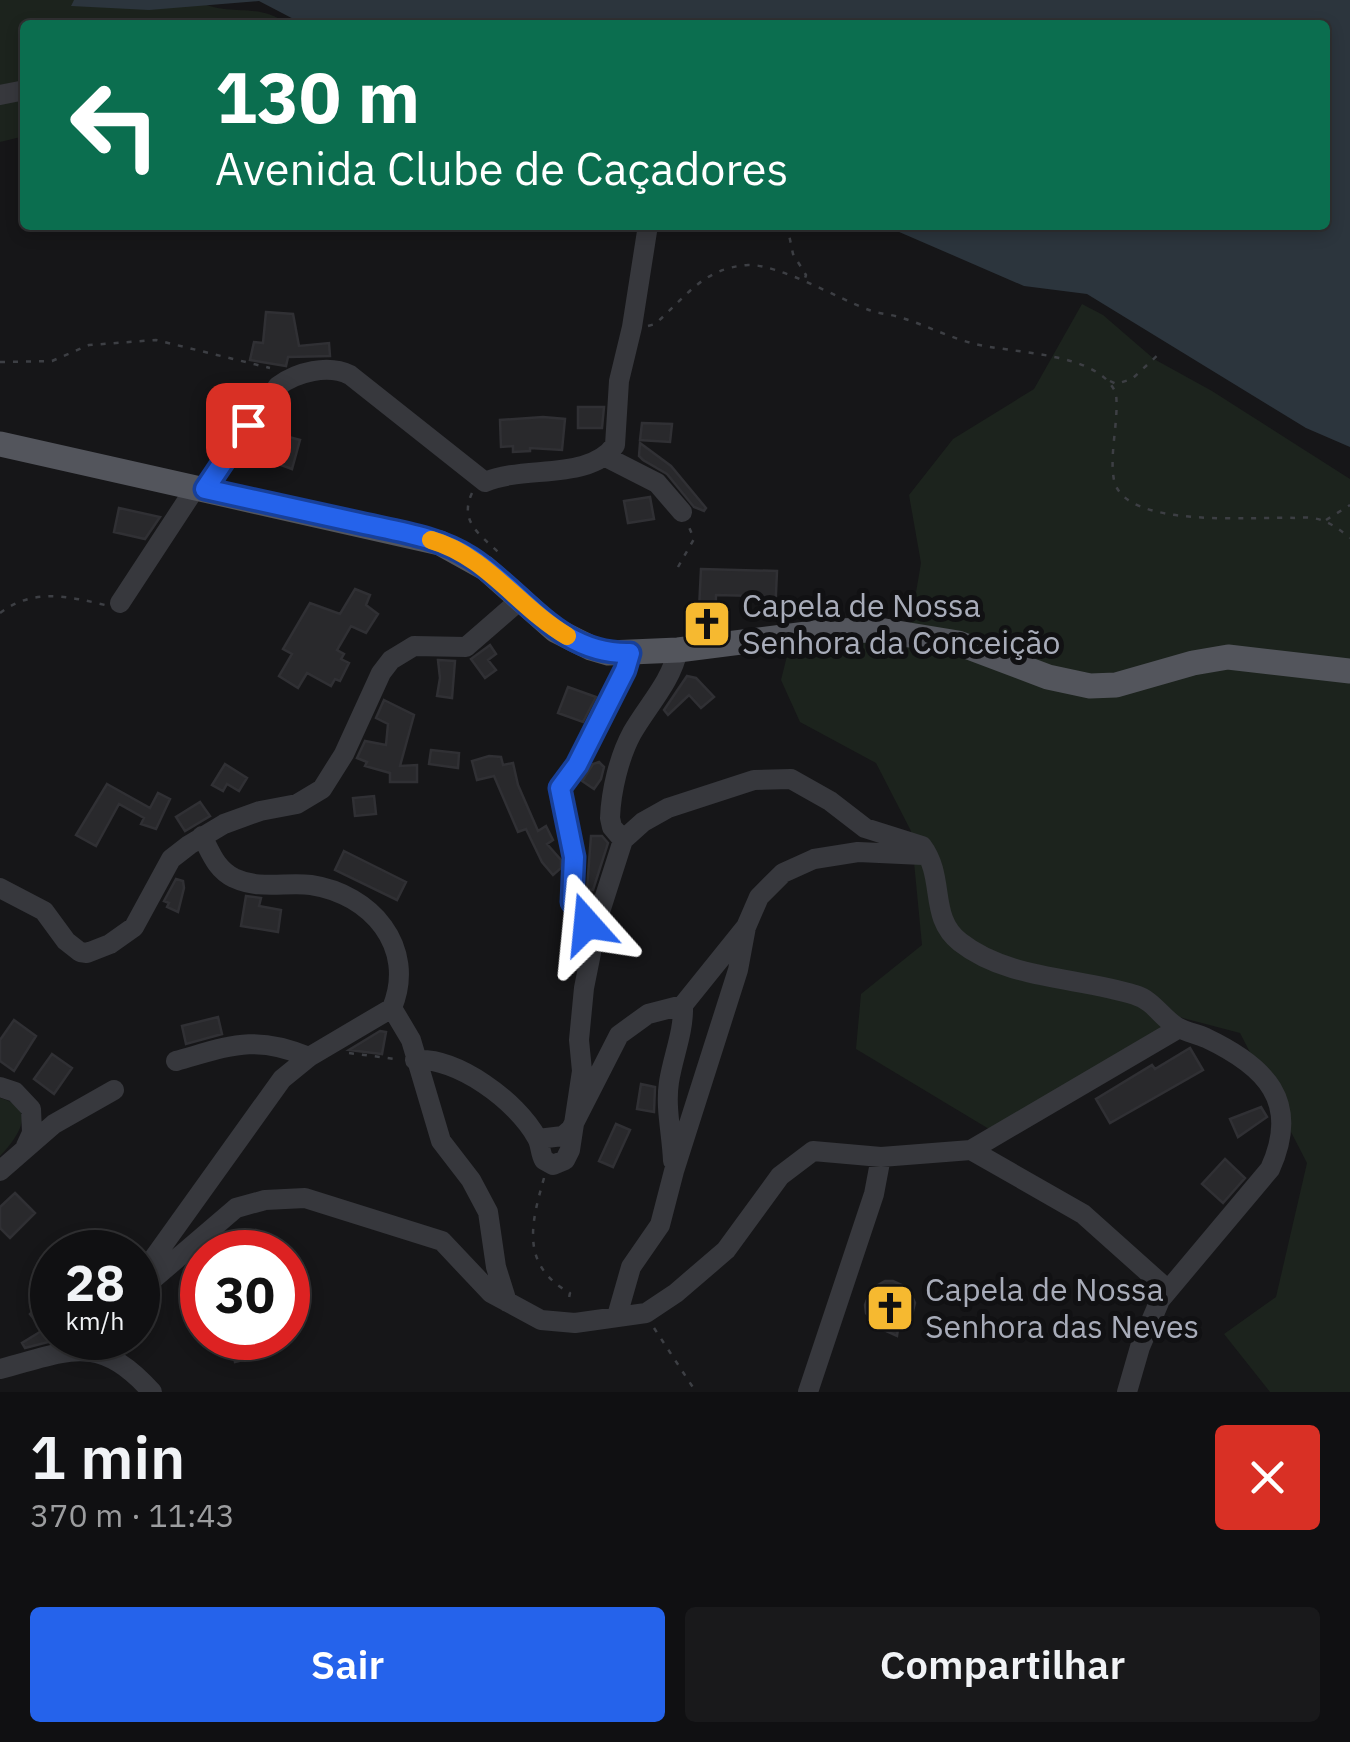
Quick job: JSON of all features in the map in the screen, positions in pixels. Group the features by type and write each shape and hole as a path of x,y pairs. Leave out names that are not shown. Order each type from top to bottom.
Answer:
{"main road":[{"path":"0,444 440,542 485,568 520,601 574,641 608,653 678,650 812,632 878,630 958,643 1048,677 1090,686 1128,682 1228,657 1350,670"}],"street":[{"path":"120,603 248,425 288,378 319,371 350,375 485,482 518,472 587,467 604,456 615,445 618,381 632,327 647,230"},
{"path":"604,456 657,483 682,512"},
{"path":"0,888 44,910 66,941 87,954 110,944 134,926 171,859 202,836 247,815 309,799 330,778 380,674 391,660 414,646 466,647 520,601"},
{"path":"623,840 610,818 622,757 630,737 674,668 678,650"},
{"path":"596,931 572,902 574,857 560,788 577,765 630,653"},
{"path":"415,1058 441,1062 466,1073 515,1110 538,1140 540,1154 548,1164 558,1164 568,1155 582,1071 579,1040 584,988 623,840 668,808 754,780 791,778 865,828 922,846 936,868 943,921 962,944 1018,968 1142,997 1179,1028 1230,1050 1258,1070 1275,1092 1282,1121 1279,1145 1270,1168 1168,1290 1150,1320 1127,1392"},
{"path":"160,1249 282,1079 316,1053 392,1008 397,992 397,954 389,932 373,914 348,897 317,886 269,886 235,878 214,860 202,836"},
{"path":"674,1171 667,1106 684,1005 746,927 759,897 797,866 858,852 930,856"},
{"path":"616,1316 630,1267 660,1225 744,948 746,927"},
{"path":"538,1140 563,1136 571,1129 619,1035 648,1014 684,1005"},
{"path":"392,1008 406,1028 441,1141 471,1180 488,1212 496,1268 507,1302"},
{"path":"160,1273 236,1208 265,1200 306,1198 442,1241 479,1283 526,1314 575,1323 646,1313 726,1250 780,1176 813,1150 881,1156 971,1150 1179,1028"},
{"path":"176,1061 255,1042 316,1053"},
{"path":"0,1088 15,1092 31,1109 32,1133 26,1146"},
{"path":"0,1171 54,1124 114,1090"},
{"path":"971,1150 1083,1214 1168,1290"},
{"path":"808,1392 874,1194 881,1156"},
{"path":"0,1369 31,1360"},
{"path":"117,1360 152,1392"}],"path":[{"path":"788,230 793,254 806,275 804,282"},
{"path":"632,327 656,324 699,282 726,268 752,266 972,344 1074,362 1116,384 1132,379 1161,352"},
{"path":"0,362 52,361 90,344 132,340 173,344 271,368 288,378"},
{"path":"1109,381 1117,404 1114,481 1131,502 1158,514 1178,516 1308,515 1350,538"},
{"path":"485,482 472,493 467,512 472,527 496,549"},
{"path":"1325,521 1350,506"},
{"path":"678,567 694,539 682,512"},
{"path":"0,613 27,597 63,595 112,606 120,603"},
{"path":"316,1053 415,1058"},
{"path":"548,1164 531,1237 540,1266 555,1285 570,1293 564,1310 550,1321"},
{"path":"646,1313 696,1392"}],"shaded area":[{"path":"0,0 197,0 208,6 265,13 280,20 20,20 20,137 0,142"},
{"path":"74,0 1350,0 1350,447 1306,428 1087,294 1024,286 895,230 1330,230 1330,20 295,20 259,1 149,10 71,6"},
{"path":"1082,304 1103,315 1154,359 1350,479 1350,1392 1270,1392 1224,1334 1276,1297 1307,1163 1240,1033 1179,1017 994,1132 856,1049 861,994 922,945 911,831 876,763 800,722 781,680 793,632 907,645 921,563 909,495 953,439 1034,389"},
{"path":"0,1098 12,1103 22,1116 18,1132 0,1156"}],"building":[{"path":"266,312 293,314 299,346 329,343 330,356 288,357 286,366 250,360 254,342 263,343"},
{"path":"578,407 604,407 602,428 578,428"},
{"path":"565,419 562,450 530,448 513,452 513,446 501,447 500,420"},
{"path":"642,423 672,424 670,442 640,440"},
{"path":"266,431 300,440 292,469 259,457"},
{"path":"640,443 671,466 706,508 704,511 694,507 667,474 639,456"},
{"path":"650,497 654,519 628,523 624,501"},
{"path":"119,508 160,517 145,539 114,532"},
{"path":"701,569 777,571 775,615 759,614 757,596 716,595 715,629 698,630"},
{"path":"355,589 370,595 366,605 378,614 366,633 351,626 337,650 344,654 341,659 349,663 340,681 335,679 331,686 307,673 298,688 279,676 292,654 283,649 310,603 340,614"},
{"path":"490,645 496,654 488,660 496,670 485,678 471,659"},
{"path":"438,660 455,661 452,698 437,696"},
{"path":"687,676 696,678 714,697 701,708 689,695 668,715 664,710"},
{"path":"568,687 596,697 583,722 558,713"},
{"path":"384,700 414,715 400,766 417,765 417,782 390,782 390,773 365,766 367,762 357,758 365,741 386,745 388,724 376,718"},
{"path":"431,750 459,753 458,768 429,764"},
{"path":"501,757 503,765 513,763 538,831 546,826 553,840 547,844 561,860 561,868 553,875 526,829 518,832 494,776 477,780 472,761"},
{"path":"599,762 604,767 594,789 582,781 593,764"},
{"path":"225,764 247,778 239,791 227,784 223,791 212,785"},
{"path":"107,784 150,808 158,793 170,799 156,829 141,824 144,818 119,804 96,846 76,835"},
{"path":"374,796 376,814 355,816 353,798"},
{"path":"200,802 210,816 185,831 176,817"},
{"path":"591,836 602,836 608,843 593,890 587,889"},
{"path":"344,851 406,882 397,900 335,870"},
{"path":"176,879 183,881 184,888 178,912 164,901"},
{"path":"246,896 261,898 259,906 281,910 278,932 241,926"},
{"path":"218,1017 222,1034 186,1044 182,1026"},
{"path":"14,1020 36,1036 14,1071 0,1061 0,1040"},
{"path":"380,1031 386,1032 382,1054 349,1050"},
{"path":"1190,1048 1203,1070 1110,1123 1096,1099 1152,1065 1155,1069"},
{"path":"52,1054 72,1068 54,1094 34,1079"},
{"path":"641,1084 655,1087 654,1112 637,1109"},
{"path":"1261,1107 1267,1117 1238,1137 1230,1119"},
{"path":"616,1124 630,1130 613,1167 599,1161"},
{"path":"1225,1159 1245,1178 1223,1203 1202,1184"},
{"path":"15,1193 35,1213 10,1238 0,1228 0,1207"},
{"name":"Capela de Nossa Senhora das Neves","path":"885,1281 908,1288 915,1303 911,1319 898,1329 897,1336 875,1326 866,1313 871,1289"}],"slow traffic":[{"path":"431,540 470,557 567,636"}],"place":[{"name":"Capela de Nossa Senhora da Conceição","path":"707,624"},
{"name":"Capela de Nossa Senhora das Neves","path":"890,1308"}],"route":[{"path":"248,425 205,489 440,542 485,568 555,630 590,648 630,653 577,765 560,788 574,857 572,902 587,924"}]}
